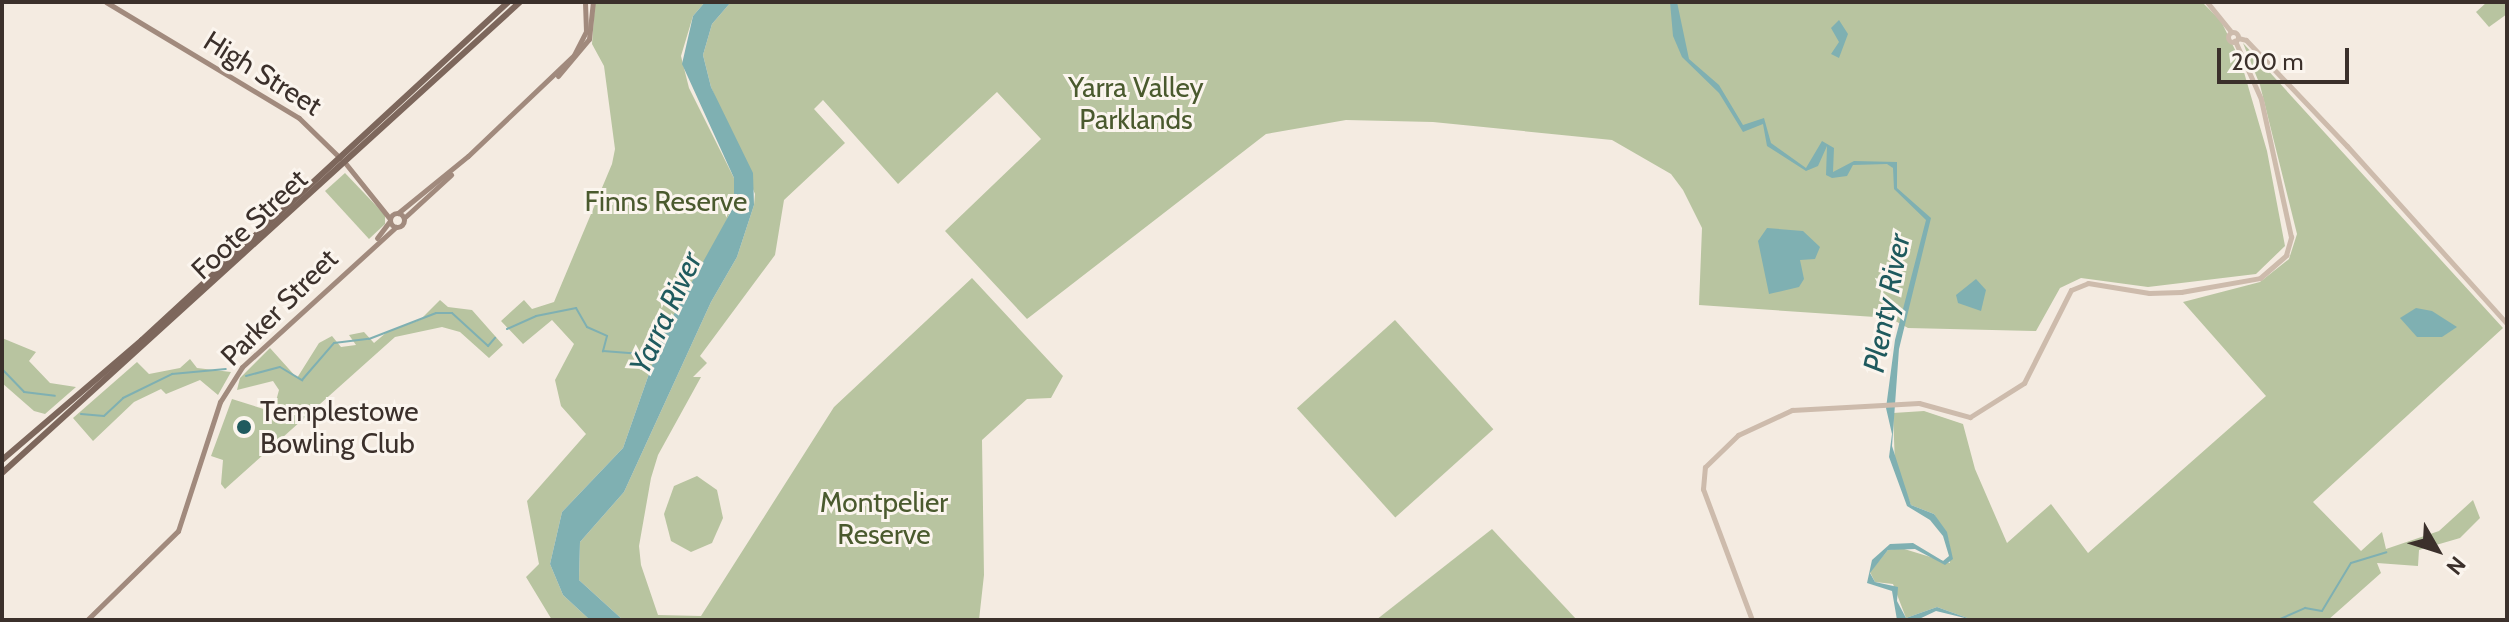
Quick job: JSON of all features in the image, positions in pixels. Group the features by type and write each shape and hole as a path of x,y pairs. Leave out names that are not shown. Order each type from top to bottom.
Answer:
{"main road":[{"name":"High Street","path":"106,2 299,118 380,201 404,218"},
{"name":"Foote Street","path":"2,473 343,161 508,2"},
{"name":"Foote Street","path":"2,460 520,2"},
{"path":"584,47 585,2"},
{"path":"404,218 584,47 594,27 593,2"},
{"path":"397,213 468,156"},
{"name":"High Street","path":"380,201 396,227"},
{"name":"Parker Street","path":"372,245 397,213"},
{"name":"Parker Street","path":"85,620 176,535 220,402 255,353 404,218"},
{"path":"60,410 66,417"}],"street":[{"path":"1752,620 1741,578 1713,519 1703,489 1705,467 1738,435 1775,415 1878,406 1935,406 1970,417 1999,403 2029,376 2063,298 2088,283 2173,293 2260,278 2286,255 2291,237 2261,99 2236,40 2207,2"},
{"path":"2236,40 2246,40 2347,146 2507,324"}],"green space":[{"name":"Finns Reserve","path":"595,2 705,2 693,16 681,56 689,88 734,178 735,199 720,237 663,334 623,448 562,512 550,564 563,595 590,620 552,620 526,577 539,564 527,501 586,434 561,406 555,380 574,344 552,320 523,344 501,321 524,300 532,309 554,302 612,164 615,149 604,66 592,44"},
{"path":"731,2 2202,2 2221,21 2241,62 2267,151 2285,246 2256,274 2148,287 2081,278 2060,288 2036,331 1908,328 1890,318 1699,305 1702,228 1683,190 1671,174 1612,140 1433,122 1346,120 1266,134 1027,319 945,231 1041,139 997,92 898,184 823,100 814,109 845,143 784,200 775,255 700,356 707,363 693,377 701,377 658,455 651,478 639,546 641,565 658,615 701,616 834,407 972,278 1063,376 1051,398 1027,399 982,440 984,575 979,620 623,620 579,580 580,542 624,492 711,302 737,257 754,205 755,194 711,87 703,55 712,24"},
{"path":"2487,2 2507,2 2507,14 2489,27 2476,12"},
{"path":"2243,43 2503,328 2313,502 2361,551 2382,532 2386,549 2439,531 2473,500 2480,518 2460,538 2419,550 2418,566 2377,563 2381,573 2328,620 1973,620 1937,607 1906,618 1893,584 1875,582 1870,572 1888,550 1901,548 1950,563 1949,541 1934,514 1911,505 1895,465 1893,413 1924,411 1963,424 1975,469 2007,543 2051,504 2088,553 2266,396 2183,302 2260,282 2289,259 2297,234 2260,85"},
{"path":"345,173 385,215 385,224 369,239 325,191"},
{"path":"440,300 448,307 472,310 503,345 489,358 460,332 442,327 395,337 225,489 221,484 223,460 211,456 232,399 273,412 279,390 273,381 237,390 240,378 270,348 297,378 319,343 332,336 341,347 356,345 349,335 364,332 374,343 387,332 420,320"},
{"path":"1395,320 1493,429 1395,518 1297,408"},
{"path":"2,338 36,352 29,361 50,383 76,387 45,414 34,411 2,383"},
{"path":"190,359 197,368 231,372 218,395 200,380 166,394 161,389 134,402 93,441 73,418 137,362 149,374 180,368"},
{"path":"697,476 717,490 723,518 712,543 691,552 671,541 664,514 674,486"},
{"path":"1492,529 1577,620 1376,620"}],"water":[{"path":"705,2 731,2 712,24 703,55 711,87 753,173 754,205 737,257 711,302 624,492 580,542 579,580 623,620 590,620 563,595 550,564 562,512 623,448 663,334 734,206 734,178 682,64 693,16"},
{"path":"1670,2 1677,2 1689,59 1719,85 1743,125 1764,118 1771,143 1806,168 1822,141 1834,148 1833,172 1854,161 1897,162 1897,188 1931,218 1899,349 1892,446 1911,505 1934,514 1947,532 1953,559 1945,565 1915,549 1888,550 1870,573 1875,582 1898,587 1897,601 1906,618 1937,607 1973,620 1936,611 1917,620 1897,620 1892,591 1867,583 1872,560 1890,544 1913,543 1943,561 1949,556 1943,536 1930,520 1907,506 1889,457 1892,434 1886,408 1895,340 1926,220 1894,189 1893,168 1887,164 1853,165 1847,176 1832,178 1826,175 1827,146 1818,166 1806,171 1767,146 1763,124 1743,132 1719,93 1682,57 1673,36"},
{"path":"1839,20 1848,34 1839,58 1831,54 1839,42 1831,28"},
{"path":"1767,228 1803,231 1820,247 1815,259 1800,260 1804,279 1799,287 1769,294 1758,241"},
{"path":"1976,279 1986,290 1981,311 1958,303 1956,295"},
{"path":"2416,308 2432,311 2457,327 2442,337 2417,337 2400,318"}],"waterway":[{"name":"Yarra River","path":"507,329 536,316 576,308 587,327 607,336 603,351 655,355"},
{"path":"246,376 280,367 302,380 334,343 369,339 436,313 452,313 488,346 495,338"},
{"path":"2,369 24,392 55,396"},
{"path":"81,414 104,416 123,398 172,374 226,369"},
{"path":"2278,620 2305,608 2322,611 2351,563 2386,552"}],"place":[{"name":"Templestowe Bowling Club","path":"244,427"}],"park label":[{"name":"Yarra Valley Parklands","path":"1136,103"},
{"name":"Montpelier Reserve","path":"884,518"}],"water label":[{"name":"Plenty River","path":"1887,303"}]}
